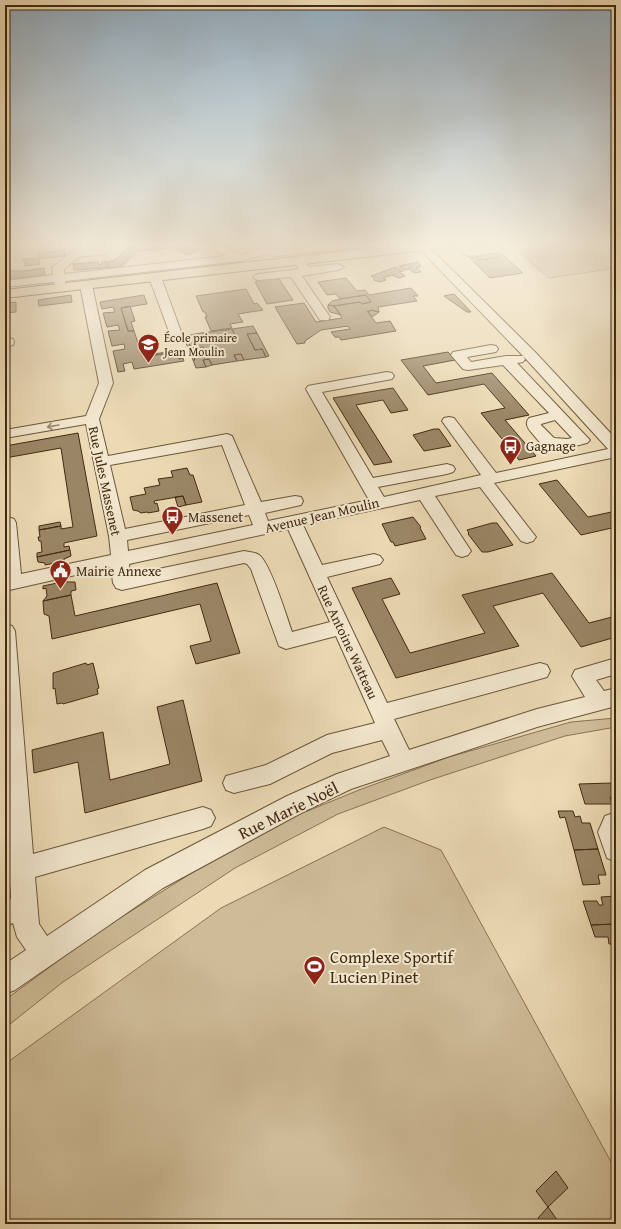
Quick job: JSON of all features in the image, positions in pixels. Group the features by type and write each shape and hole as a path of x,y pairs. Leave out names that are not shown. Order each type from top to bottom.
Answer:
{"street":[{"path":"89,300 106,383 92,419"},
{"path":"164,300 177,337"},
{"path":"313,300 324,317"},
{"path":"476,300 531,356 616,448"},
{"path":"490,349 458,355 468,366 531,356"},
{"path":"506,360 558,415"},
{"path":"379,503 313,389 387,376"},
{"name":"Rue Jules Massenet","path":"5,434 92,419 118,536 119,567 122,583 244,557 253,559 259,567 286,641 341,627"},
{"path":"449,421 527,537"},
{"path":"102,462 227,439 263,529"},
{"name":"Avenue Jean Moulin","path":"9,583 616,452"},
{"path":"368,484 447,469"},
{"path":"424,493 462,551"},
{"path":"118,536 295,501"},
{"path":"5,522 8,523 9,583"},
{"name":"Rue Antoine Watteau","path":"293,522 403,762"},
{"path":"316,573 374,560"},
{"path":"5,631 22,869 15,910 44,954"},
{"name":"Rue Marie Noël","path":"608,700 582,676 616,666"},
{"path":"234,783 270,774 327,745 385,722 540,671"},
{"name":"Rue Marie Noël","path":"5,980 154,879 236,835 345,781 536,718 608,700"},
{"path":"22,869 203,818"},
{"path":"616,823 613,824 610,832 616,850"}],"shaded area":[{"path":"616,718 616,727 565,736 430,780 338,814 235,868 63,982 5,1028 5,1000 96,933 190,874 293,817 359,790 449,757 571,722"},
{"name":"Complexe Sportif Lucien Pinet","path":"384,827 441,850 616,1171 616,1224 5,1224 5,1064 221,908"}],"building":[{"path":"38,300 72,300 72,302 39,306"},
{"path":"110,300 146,300 147,304 121,308 128,331 134,331 142,355 148,356 177,352 179,359 183,358 184,361 134,369 132,362 123,364 125,371 118,372 113,351 125,349 124,344 112,346 108,331 120,330 118,325 107,327 103,313 115,312 113,307 102,309 100,302"},
{"path":"198,300 252,300 254,304 257,303 263,310 238,314 243,322 230,324 232,328 211,331 205,317 207,317 205,312 203,312"},
{"path":"265,300 291,300 267,304"},
{"path":"370,300 417,301 378,307 379,312 371,310 368,312 367,311 376,323 390,321 396,331 341,340 339,337 335,337 331,332 350,329 348,326 321,330 305,341 305,343 297,344 275,307 304,303 316,322 342,318 334,306 371,302"},
{"path":"370,300 371,302 334,306 328,305 332,301"},
{"path":"450,300 460,300 471,312 467,312"},
{"path":"16,302 16,312 5,313 5,303"},
{"path":"328,305 334,306 341,315 330,312"},
{"path":"130,306 135,321 131,322 134,331 128,331 121,308"},
{"path":"371,310 379,312 372,317 368,312"},
{"path":"253,326 257,333 247,334 255,350 262,349 266,357 244,360 241,354 234,355 237,361 212,365 209,359 203,360 206,367 196,368 193,360 195,360 193,354 205,352 203,347 191,348 186,336 195,334 198,341 204,340 202,333 225,330 228,336 235,335 232,329"},
{"path":"232,329 235,335 228,336 225,330"},
{"path":"202,333 204,340 198,341 195,334"},
{"path":"257,333 269,356 266,357 262,349 255,350 247,334"},
{"path":"183,336 186,336 191,348 196,348 199,353 193,354 195,360 193,360"},
{"path":"180,350 183,358 179,359 177,352 147,355"},
{"path":"448,352 455,360 423,366 436,383 492,373 529,415 505,420 536,456 519,460 481,413 505,408 484,384 428,395 401,360"},
{"path":"241,354 244,360 237,361 234,355"},
{"path":"209,359 212,365 206,367 203,360"},
{"path":"393,388 408,410 391,413 383,400 356,405 392,462 374,465 333,398"},
{"path":"439,429 451,446 424,451 413,435"},
{"path":"78,433 97,536 64,543 64,547 69,546 70,550 37,557 37,553 42,552 41,541 39,541 38,537 40,537 39,530 61,526 61,529 73,527 61,448 5,458 5,446"},
{"path":"187,468 190,475 193,475 202,502 186,505 183,496 154,501 155,504 157,503 159,511 141,513 133,510 130,497 146,494 144,488 160,485 158,479 173,477 171,471"},
{"path":"557,480 588,517 616,511 616,527 581,535 539,484"},
{"path":"183,496 186,505 178,507 175,497"},
{"path":"413,517 421,527 420,528 426,539 395,546 393,542 391,542 382,524"},
{"path":"60,522 61,526 39,530 39,526"},
{"path":"497,523 513,545 488,552 482,552 468,534 469,533 467,530"},
{"path":"70,550 71,556 64,559 64,561 45,565 45,563 38,562 37,557"},
{"path":"552,573 589,623 616,616 616,637 581,647 543,593 493,606 519,646 396,678 352,588 391,578 400,594 382,599 410,653 485,633 462,595"},
{"name":"Mairie Annexe","path":"67,581 75,582 76,590 71,591 71,595 43,601 47,596 46,588 43,589 43,586"},
{"path":"217,583 240,653 196,664 190,646 211,641 200,604 52,639 49,616 44,614 43,601 71,595 75,616"},
{"path":"86,663 87,665 93,663 99,688 97,689 98,694 63,704 57,704 55,688 53,689 53,673"},
{"path":"183,700 202,781 85,813 78,762 34,773 32,750 103,732 110,780 170,764 157,707"},
{"path":"612,783 616,797 610,797 612,804 585,804 579,784"},
{"path":"558,811 573,811 575,817 580,816 582,823 590,823 598,849 574,850 565,817 560,818"},
{"path":"598,849 606,875 598,875 600,884 583,885 574,850"},
{"path":"616,896 616,924 591,925 583,901 597,901 599,905 603,905 601,897"},
{"path":"616,924 616,948 615,944 609,944 608,937 595,937 591,925"},
{"path":"556,1171 568,1188 548,1207 536,1191"},
{"path":"548,1207 560,1224 542,1224 538,1218"}],"place":[{"name":"École primaire Jean Moulin","path":"149,364"},
{"name":"Gagnage","path":"510,466"},
{"name":"Massenet","path":"173,536"},
{"name":"Mairie Annexe","path":"60,590"},
{"name":"Complexe Sportif Lucien Pinet","path":"314,986"}]}
